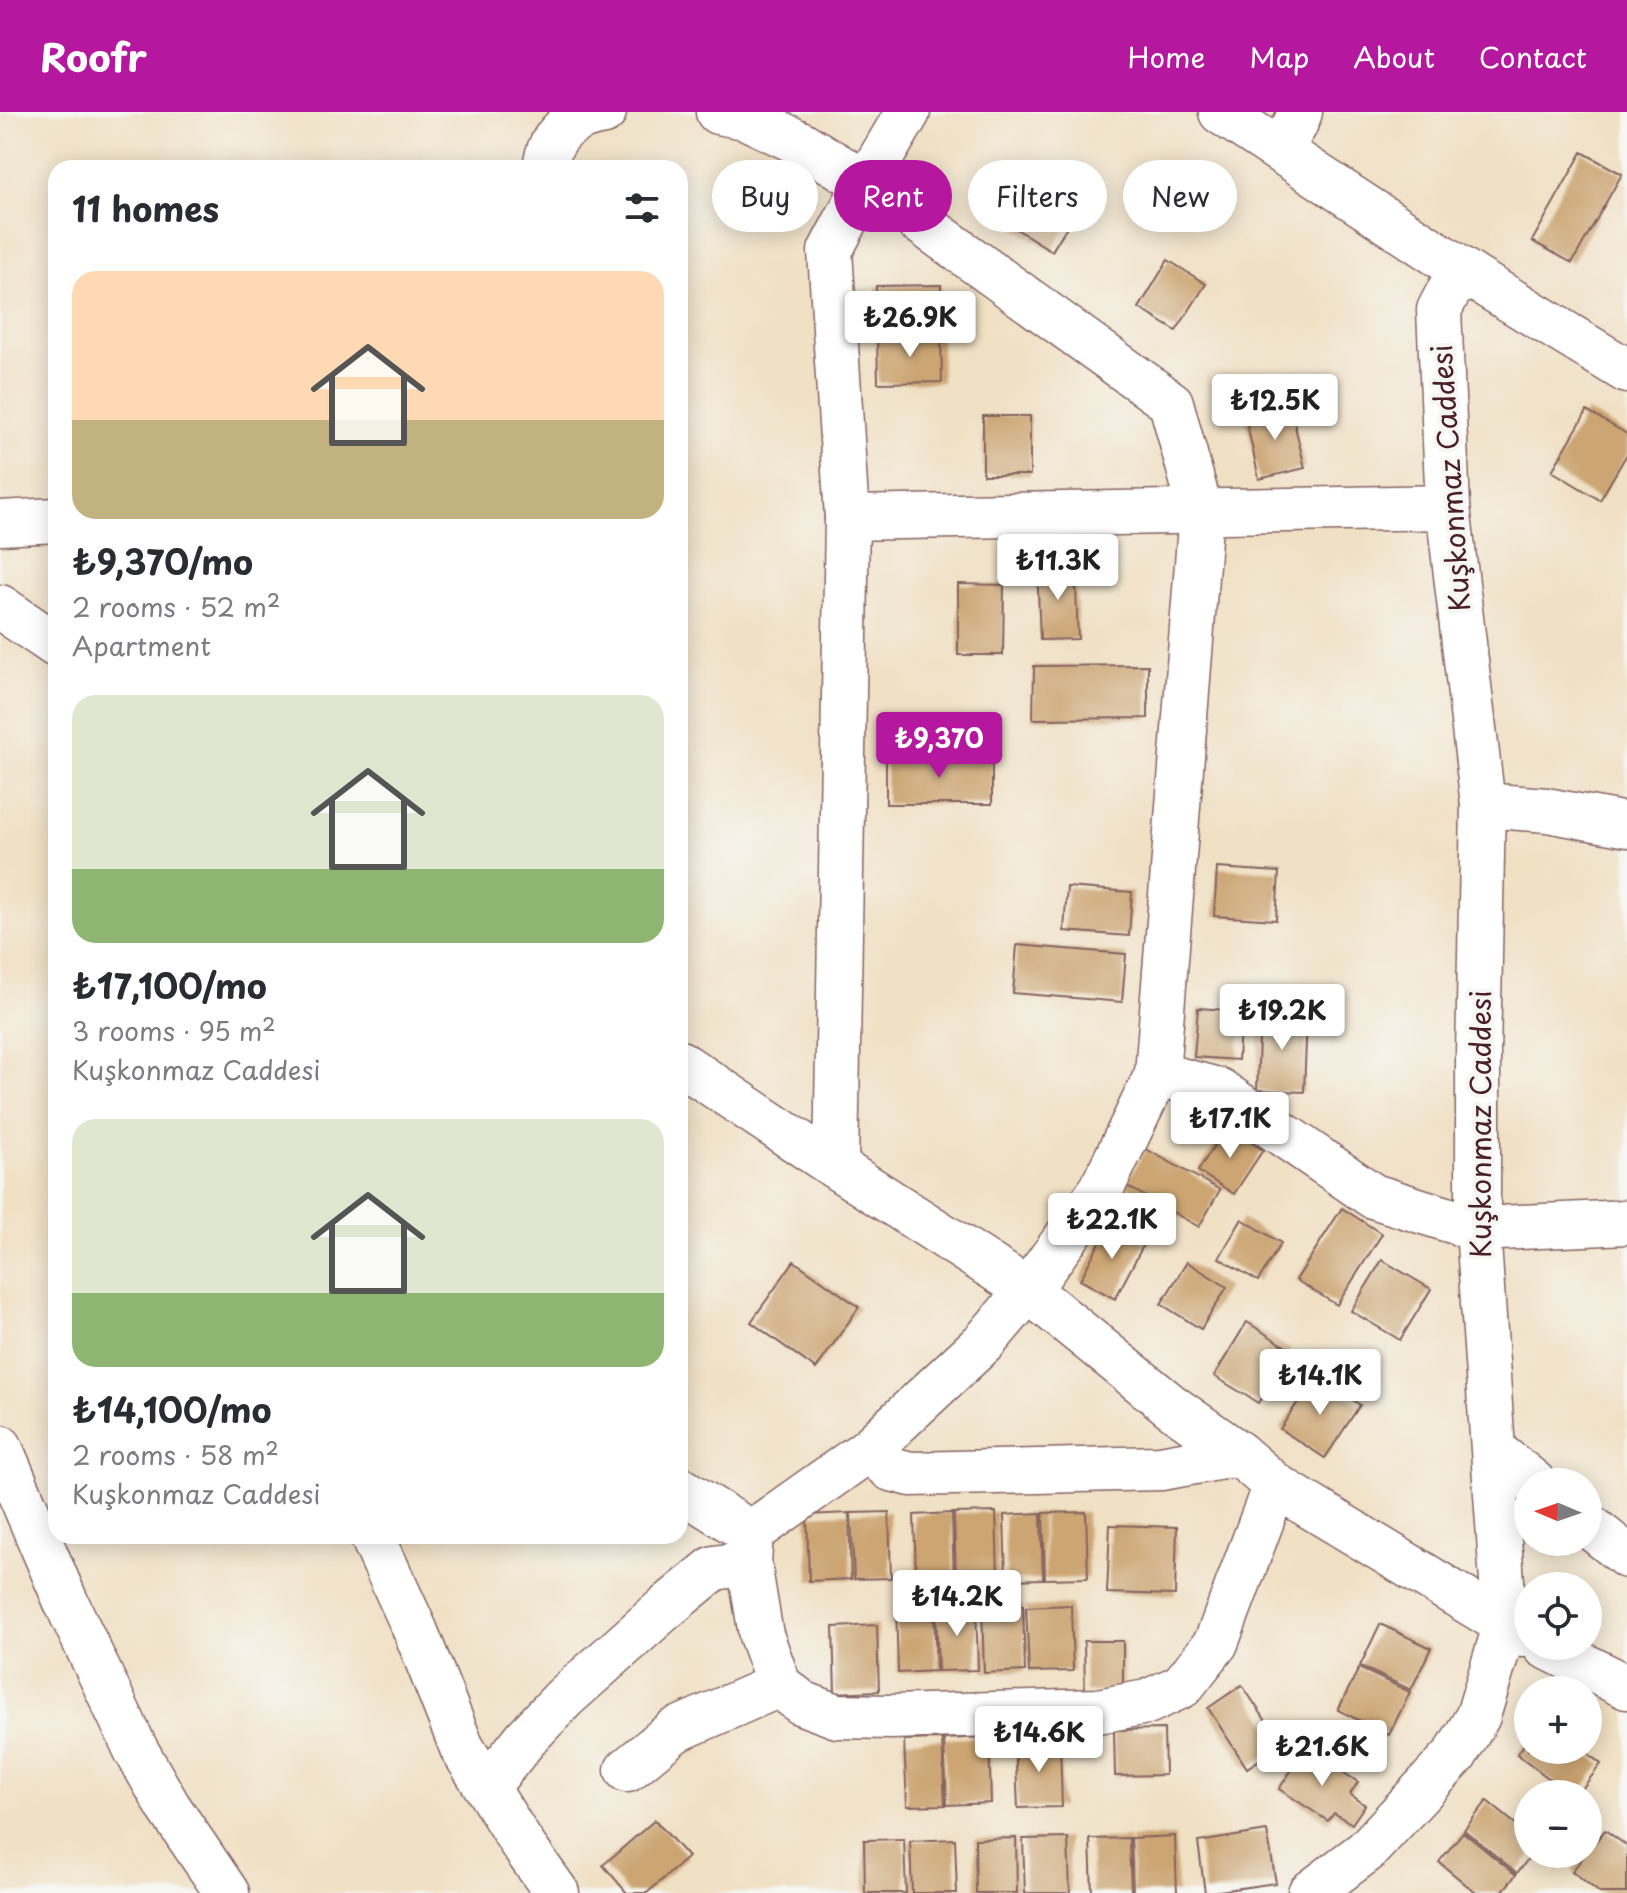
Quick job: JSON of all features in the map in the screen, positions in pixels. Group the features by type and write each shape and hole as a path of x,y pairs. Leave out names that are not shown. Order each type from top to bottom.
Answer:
{"street":[{"path":"546,160 548,151 561,130 586,115 604,112"},
{"path":"718,112 745,117 802,144 834,164"},
{"path":"880,160 908,112"},
{"path":"1221,112 1461,281 1627,371"},
{"path":"1279,150 1300,112"},
{"path":"836,1167 847,518 830,251 840,232"},
{"path":"487,1787 526,1738 564,1698 714,1568 750,1548 868,1450 984,1342 1028,1290 1101,1190 1157,1074 1201,513 1171,403 934,232"},
{"name":"Kuşkonmaz Caddesi","path":"1461,281 1439,310 1448,507 1483,805 1478,1229 1494,1451 1514,1616"},
{"path":"847,518 1448,507"},
{"path":"0,523 48,520"},
{"path":"0,607 48,640"},
{"path":"1483,805 1547,810 1627,825"},
{"path":"688,1068 1028,1290 1171,1406 1239,1454 1275,1485 1514,1631"},
{"path":"1157,1074 1218,1090 1373,1196 1478,1229 1627,1222"},
{"path":"0,1447 66,1602 136,1750 168,1806 227,1893"},
{"path":"868,1450 891,1469 911,1474 1161,1468 1239,1454"},
{"path":"1494,1451 1515,1468"},
{"path":"688,1496 750,1548 761,1635 779,1685 802,1703 837,1716 891,1717 1098,1711 1147,1702 1182,1686 1216,1643 1275,1485"},
{"path":"1602,1536 1627,1556"},
{"path":"376,1544 416,1632 462,1748 522,1844 557,1893"},
{"name":"Kuşkonmaz Caddesi","path":"1310,1893 1366,1851 1455,1755 1478,1716 1514,1636"},
{"path":"1573,1660 1627,1687"},
{"path":"627,1770 674,1731 779,1685"}],"building":[{"path":"1582,152 1622,174 1572,263 1532,241"},
{"path":"1021,232 1064,232 1052,251"},
{"path":"1168,260 1206,284 1176,331 1139,308"},
{"path":"941,285 941,332 877,333 876,286"},
{"path":"941,335 942,382 878,383 877,336"},
{"path":"1290,405 1305,468 1259,479 1245,415"},
{"path":"1587,411 1627,434 1627,454 1600,500 1552,471"},
{"path":"983,416 1030,416 1030,475 983,475"},
{"path":"1075,564 1078,639 1040,640 1037,565"},
{"path":"958,584 1004,585 1003,655 958,655"},
{"path":"1148,665 1148,718 1033,719 1034,666"},
{"path":"886,756 992,757 992,804 886,804"},
{"path":"1217,868 1279,872 1276,920 1214,916"},
{"path":"1067,887 1132,892 1129,936 1064,931"},
{"path":"1017,945 1126,954 1122,1002 1013,993"},
{"path":"1198,1008 1241,1011 1238,1060 1194,1057"},
{"path":"1260,1013 1307,1015 1304,1092 1257,1090"},
{"path":"1226,1127 1263,1150 1234,1194 1198,1171"},
{"path":"1146,1149 1220,1190 1199,1227 1125,1185"},
{"path":"1342,1208 1382,1234 1337,1305 1296,1280"},
{"path":"1242,1219 1281,1243 1258,1281 1219,1258"},
{"path":"1110,1223 1145,1242 1115,1299 1080,1280"},
{"path":"1382,1260 1431,1289 1400,1340 1351,1311"},
{"path":"794,1261 859,1307 816,1369 751,1322"},
{"path":"1187,1262 1227,1287 1201,1329 1161,1304"},
{"path":"1247,1322 1291,1350 1258,1403 1214,1376"},
{"path":"1316,1375 1360,1405 1325,1458 1280,1429"},
{"path":"889,1512 891,1578 854,1579 851,1513"},
{"path":"996,1512 998,1578 956,1579 954,1513"},
{"path":"1086,1512 1088,1578 1045,1579 1043,1513"},
{"path":"849,1513 851,1579 809,1581 807,1515"},
{"path":"952,1513 954,1579 916,1580 914,1515"},
{"path":"1041,1513 1043,1579 1006,1580 1004,1515"},
{"path":"1110,1525 1177,1527 1175,1595 1107,1593"},
{"path":"976,1604 978,1670 938,1671 936,1605"},
{"path":"934,1605 936,1671 898,1673 896,1607"},
{"path":"1023,1605 1025,1671 984,1673 982,1606"},
{"path":"1071,1605 1073,1671 1029,1672 1026,1607"},
{"path":"1380,1624 1431,1648 1411,1690 1360,1666"},
{"path":"877,1625 879,1691 835,1693 833,1627"},
{"path":"1084,1641 1123,1641 1123,1692 1085,1692"},
{"path":"1359,1668 1410,1692 1389,1735 1338,1710"},
{"path":"1242,1685 1282,1745 1247,1768 1208,1708"},
{"path":"1164,1729 1165,1775 1115,1776 1114,1730"},
{"path":"989,1737 991,1803 947,1805 944,1739"},
{"path":"942,1739 945,1805 907,1806 904,1740"},
{"path":"1060,1741 1062,1807 1018,1808 1015,1742"},
{"path":"1306,1748 1358,1782 1350,1794 1365,1805 1352,1824 1334,1813 1328,1821 1279,1789"},
{"path":"1530,1764 1601,1764 1589,1780 1551,1780"},
{"path":"1487,1801 1514,1823 1514,1868 1521,1868 1517,1873 1464,1830"},
{"path":"655,1820 688,1857 647,1893 627,1893 603,1865"},
{"path":"1605,1830 1627,1846 1627,1893 1600,1893 1572,1871 1574,1868 1602,1868 1602,1834"},
{"path":"1267,1831 1276,1883 1205,1893 1198,1842"},
{"path":"1463,1832 1516,1875 1501,1893 1476,1893 1439,1862"},
{"path":"1175,1836 1177,1893 1133,1893 1131,1838"},
{"path":"1016,1838 1017,1893 976,1893 975,1839"},
{"path":"1068,1838 1070,1893 1025,1893 1023,1839"},
{"path":"1129,1838 1131,1893 1092,1893 1090,1839"},
{"path":"904,1839 906,1893 865,1893 864,1840"},
{"path":"955,1839 957,1893 912,1893 910,1841"}]}
